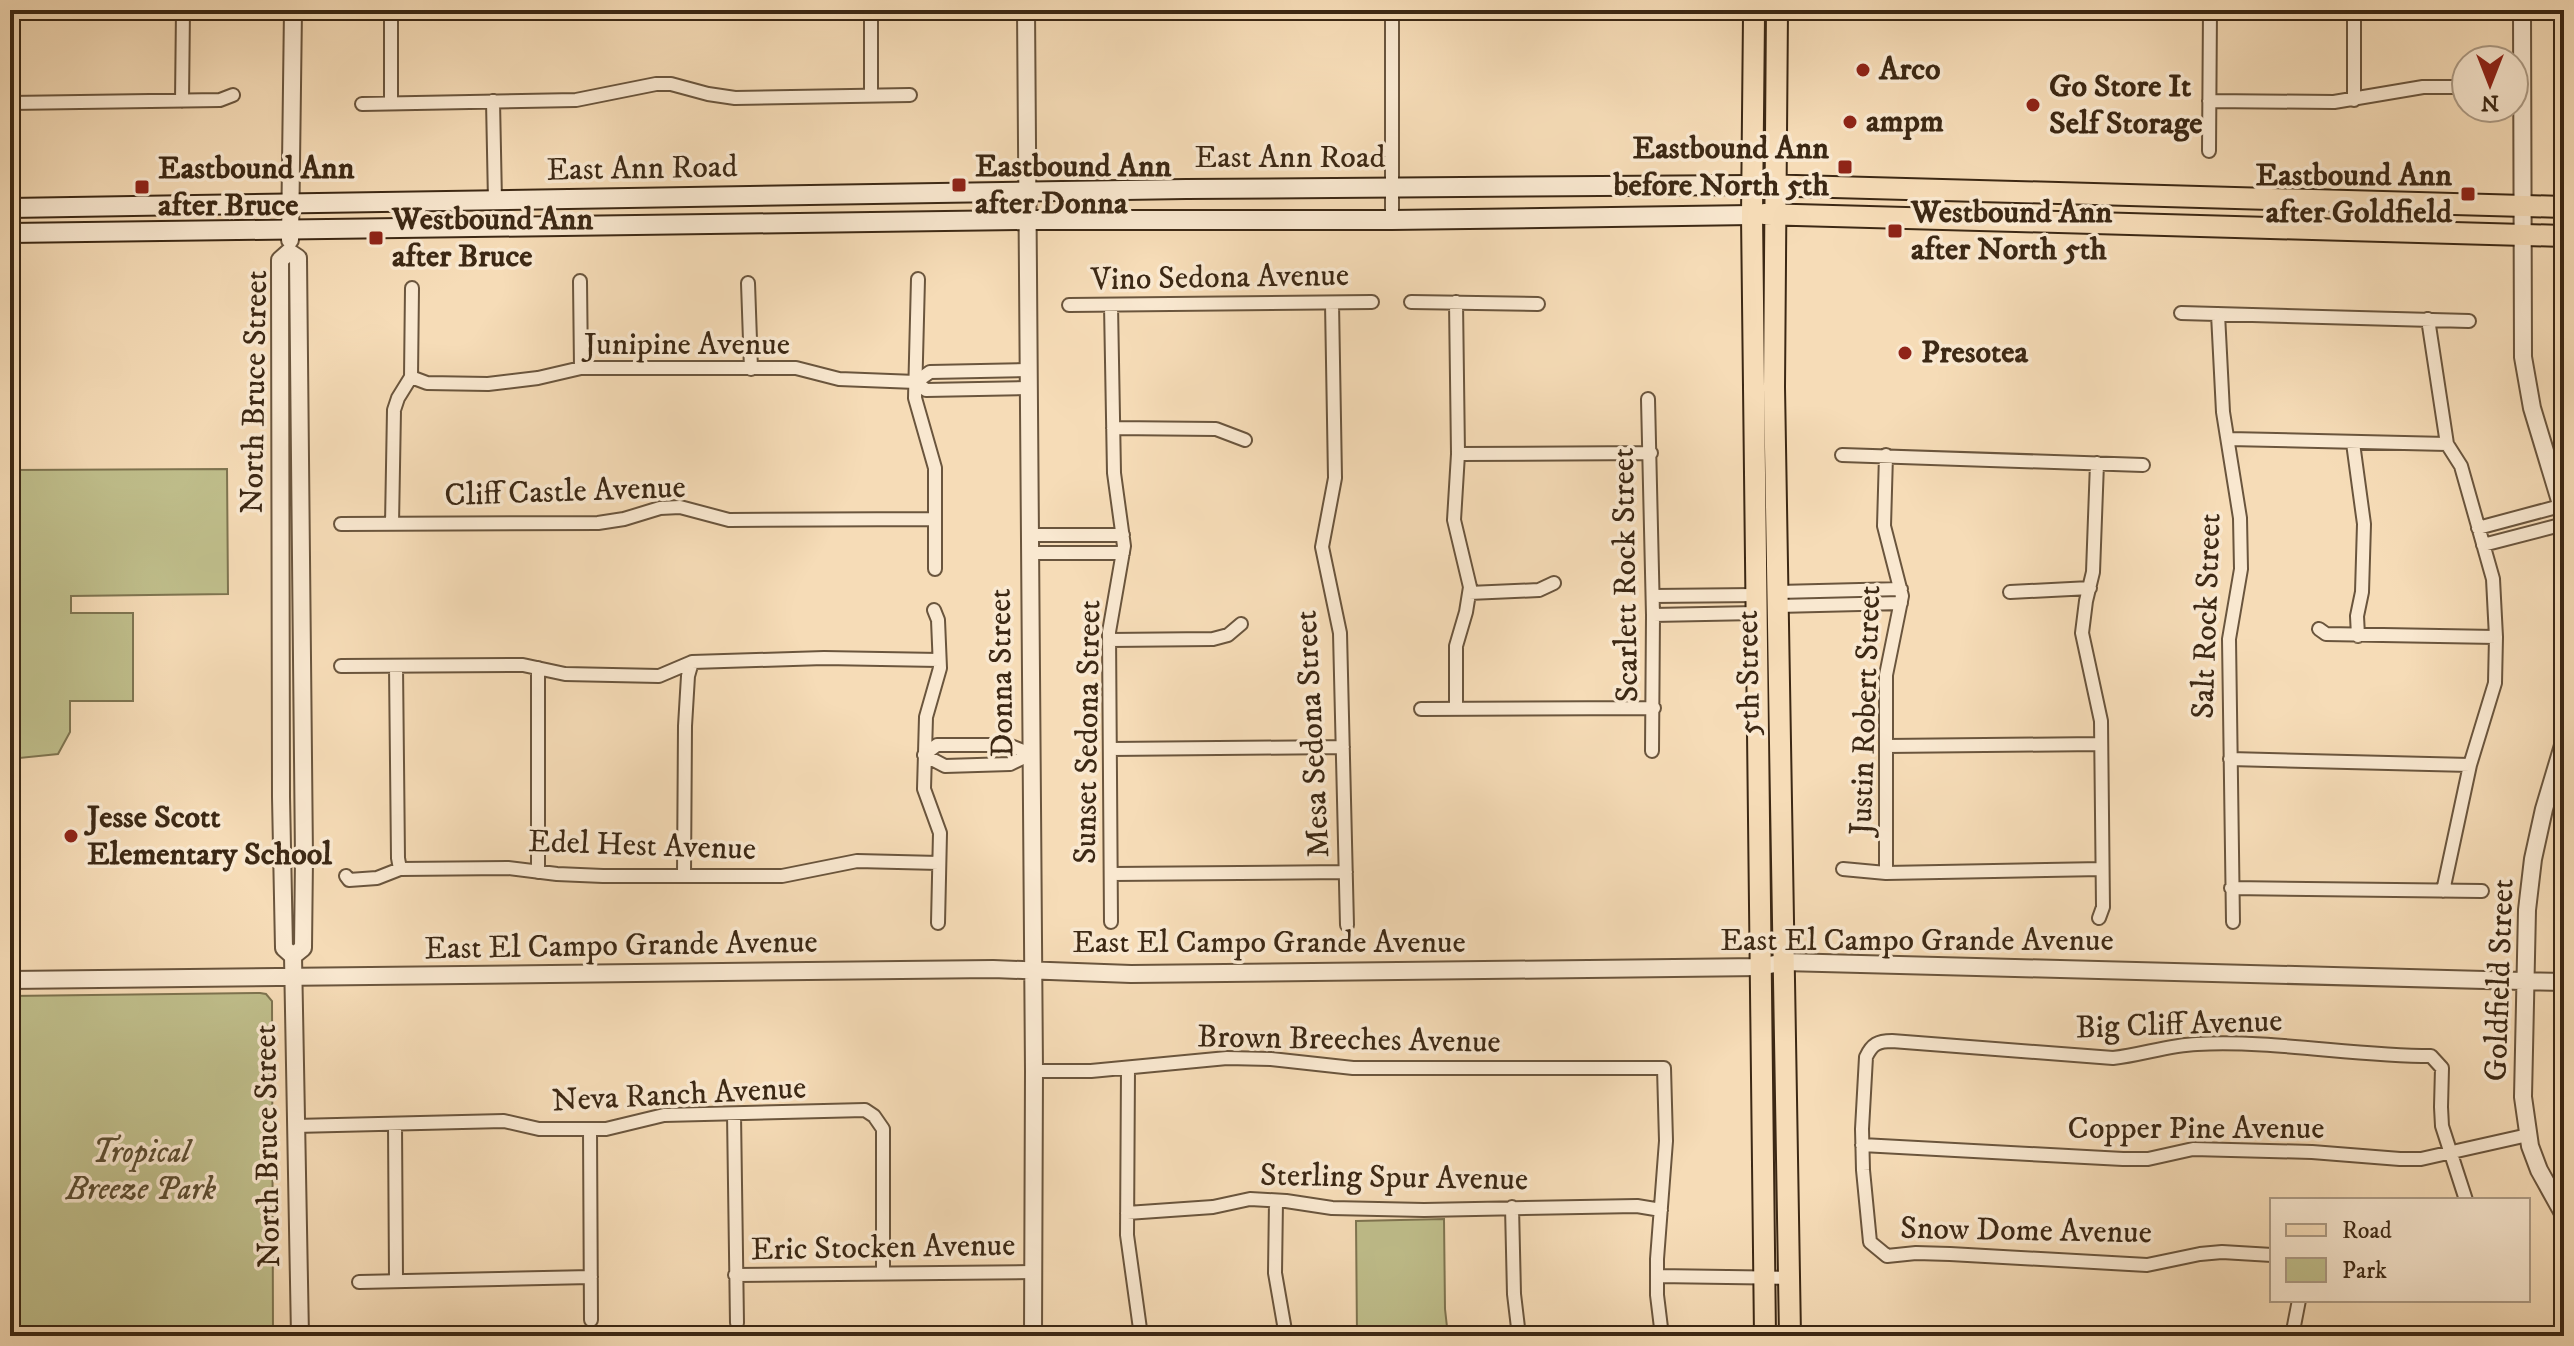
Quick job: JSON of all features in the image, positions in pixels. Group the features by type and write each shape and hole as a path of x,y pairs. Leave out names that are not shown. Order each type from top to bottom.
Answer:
{"main road":[{"name":"5th Street","path":"1757,10 1754,16 1752,215 1765,1336"},
{"name":"5th Street","path":"1777,10 1774,387 1790,1336"},
{"name":"East Ann Road","path":"10,208 1026,191 1752,185 2564,207"},
{"path":"2140,225 2143,214 2151,209 2224,197"},
{"name":"East Ann Road","path":"10,233 1777,214 2564,236"},
{"path":"1755,521 1769,584 1778,599"},
{"path":"1756,604 1765,611 1779,674"}],"street":[{"path":"182,101 183,10"},
{"name":"North Bruce Street","path":"289,249 293,10"},
{"path":"391,10 391,103"},
{"path":"871,10 871,95"},
{"name":"Donna Street","path":"1026,10 1033,1336"},
{"path":"1392,10 1392,220"},
{"path":"2209,151 2210,10"},
{"path":"2354,10 2354,100"},
{"path":"2520,44 2522,10"},
{"path":"362,104 576,100 656,84 671,84 735,98 910,95"},
{"path":"2209,101 2354,100 2423,87 2450,87"},
{"path":"10,103 220,100 233,95"},
{"path":"493,101 495,201"},
{"path":"2478,528 2563,508 2532,408 2523,357 2519,124"},
{"name":"North Bruce Street","path":"293,956 303,948 304,858 298,258 289,252 280,260 281,769 284,948 293,956 300,1336"},
{"path":"918,279 915,398 935,468 935,569"},
{"path":"580,281 581,368"},
{"path":"748,283 751,369"},
{"path":"392,524 394,410 411,377 412,288"},
{"name":"Vino Sedona Avenue","path":"1069,305 1372,302"},
{"path":"1411,302 1538,304"},
{"path":"1456,302 1458,454 1454,520 1469,575 1469,593 1456,646 1456,709"},
{"name":"Mesa Sedona Street","path":"1332,303 1335,478 1322,547 1339,619 1347,925"},
{"name":"Sunset Sedona Street","path":"1111,305 1114,473 1123,535 1109,640 1111,922"},
{"path":"2181,313 2469,321"},
{"name":"Salt Rock Street","path":"2218,314 2223,412 2240,518 2241,569 2229,639 2233,922"},
{"path":"2428,319 2447,444 2461,466 2493,579 2496,637 2495,683 2470,765 2443,891"},
{"name":"Junipine Avenue","path":"411,377 427,383 488,384 517,382 581,368 796,368 839,379 916,382 926,390 1028,388"},
{"name":"Junipine Avenue","path":"916,382 930,372 1028,370"},
{"name":"Scarlett Rock Street","path":"1648,399 1653,596 1652,751"},
{"path":"1113,428 1216,429 1245,440"},
{"path":"2229,439 2447,444"},
{"path":"2353,443 2364,524 2358,636"},
{"path":"1458,454 1651,453"},
{"path":"1842,455 2143,465"},
{"name":"Justin Robert Street","path":"1886,455 1884,526 1901,589 1901,603 1886,675 1886,873"},
{"path":"2097,463 2094,557 2082,633 2101,721 2103,907 2099,918"},
{"name":"Cliff Castle Avenue","path":"341,524 598,523 660,508 680,507 729,520 935,519"},
{"path":"2483,545 2564,524"},
{"path":"1029,535 1123,535"},
{"path":"1029,553 1123,553"},
{"path":"1469,593 1539,590 1554,583"},
{"path":"2010,592 2090,588"},
{"path":"1778,599 1901,589"},
{"path":"1653,596 1756,604"},
{"path":"1778,599 1901,603"},
{"path":"1653,615 1756,604"},
{"path":"934,610 938,620 940,668 926,717 924,789 940,833 938,923"},
{"path":"1109,640 1213,639 1228,635 1241,624"},
{"path":"2319,629 2326,634 2358,636 2496,637"},
{"path":"341,666 523,665 565,674 659,676 692,662 824,658 939,660"},
{"path":"684,876 685,726 688,676 692,662"},
{"path":"396,666 400,869"},
{"path":"538,668 538,872"},
{"path":"1421,709 1654,708"},
{"path":"1886,746 2100,744"},
{"path":"924,755 937,745 1008,745 1031,754"},
{"path":"1110,749 1343,747"},
{"path":"924,755 945,766 1010,764 1031,754"},
{"name":"Goldfield Street","path":"2562,754 2544,809 2533,859 2527,910 2523,1097 2528,1135 2539,1170 2564,1215"},
{"path":"2230,759 2470,765"},
{"name":"Edel Hest Avenue","path":"346,876 349,880 377,878 400,869 508,868 603,876 782,876 857,861 939,863"},
{"path":"1843,869 1886,873 2102,869"},
{"path":"1111,874 1346,872"},
{"path":"2231,888 2482,891"},
{"name":"East El Campo Grande Avenue","path":"10,980 993,969 1131,974 1760,967 1784,962 2564,982"},
{"name":"Big Cliff Avenue","path":"1862,1145 1866,1057 1873,1045 1880,1041 2113,1058 2197,1044 2431,1056 2442,1068 2442,1126 2451,1153"},
{"name":"Brown Breeches Avenue","path":"1034,1071 1091,1071 1227,1058 1271,1059 1353,1068 1664,1068 1666,1141 1661,1210"},
{"path":"1128,1068 1129,1260 1141,1336"},
{"name":"Neva Ranch Avenue","path":"295,1126 504,1121 539,1129 590,1129 616,1128 664,1115 865,1110 874,1116 883,1129 883,1274"},
{"path":"734,1114 737,1323"},
{"path":"395,1124 396,1279"},
{"path":"590,1129 591,1320"},
{"name":"Copper Pine Avenue","path":"1862,1145 2123,1159 2148,1159 2193,1149 2312,1152 2400,1159 2451,1153 2528,1135"},
{"name":"Snow Dome Avenue","path":"1862,1145 1870,1242 1887,1256 1950,1254 2147,1265 2171,1258 2222,1252 2270,1255"},
{"path":"2451,1153 2465,1198"},
{"name":"Sterling Spur Avenue","path":"1127,1213 1213,1207 1250,1199 1345,1208 1424,1210 1637,1206 1661,1210"},
{"path":"1276,1201 1275,1273 1286,1336"},
{"path":"1512,1207 1514,1294 1519,1336"},
{"path":"1661,1210 1657,1276 1662,1336"},
{"name":"Eric Stocken Avenue","path":"735,1275 1032,1272"},
{"path":"1657,1276 1789,1278"},
{"path":"359,1282 591,1277"},
{"path":"2292,1336 2299,1302"}],"green space":[{"path":"227,469 228,594 71,596 71,613 133,613 133,701 70,701 70,732 58,754 10,759 10,470"},
{"name":"Tropical Breeze Park","path":"266,994 272,1001 273,1336 10,1336 10,996"},
{"path":"1444,1219 1448,1336 1357,1336 1356,1221"}],"place":[{"name":"Arco","path":"1863,70"},
{"name":"Go Store It Self Storage","path":"2033,105"},
{"name":"ampm","path":"1850,122"},
{"name":"Eastbound Ann before North 5th","path":"1845,167"},
{"name":"Eastbound Ann after Donna","path":"959,185"},
{"name":"Eastbound Ann after Bruce","path":"142,187"},
{"name":"Eastbound Ann after Goldfield","path":"2468,194"},
{"name":"Westbound Ann after North 5th","path":"1895,231"},
{"name":"Westbound Ann after Bruce","path":"376,238"},
{"name":"Presotea","path":"1905,353"},
{"name":"Jesse Scott Elementary School","path":"71,836"}]}
